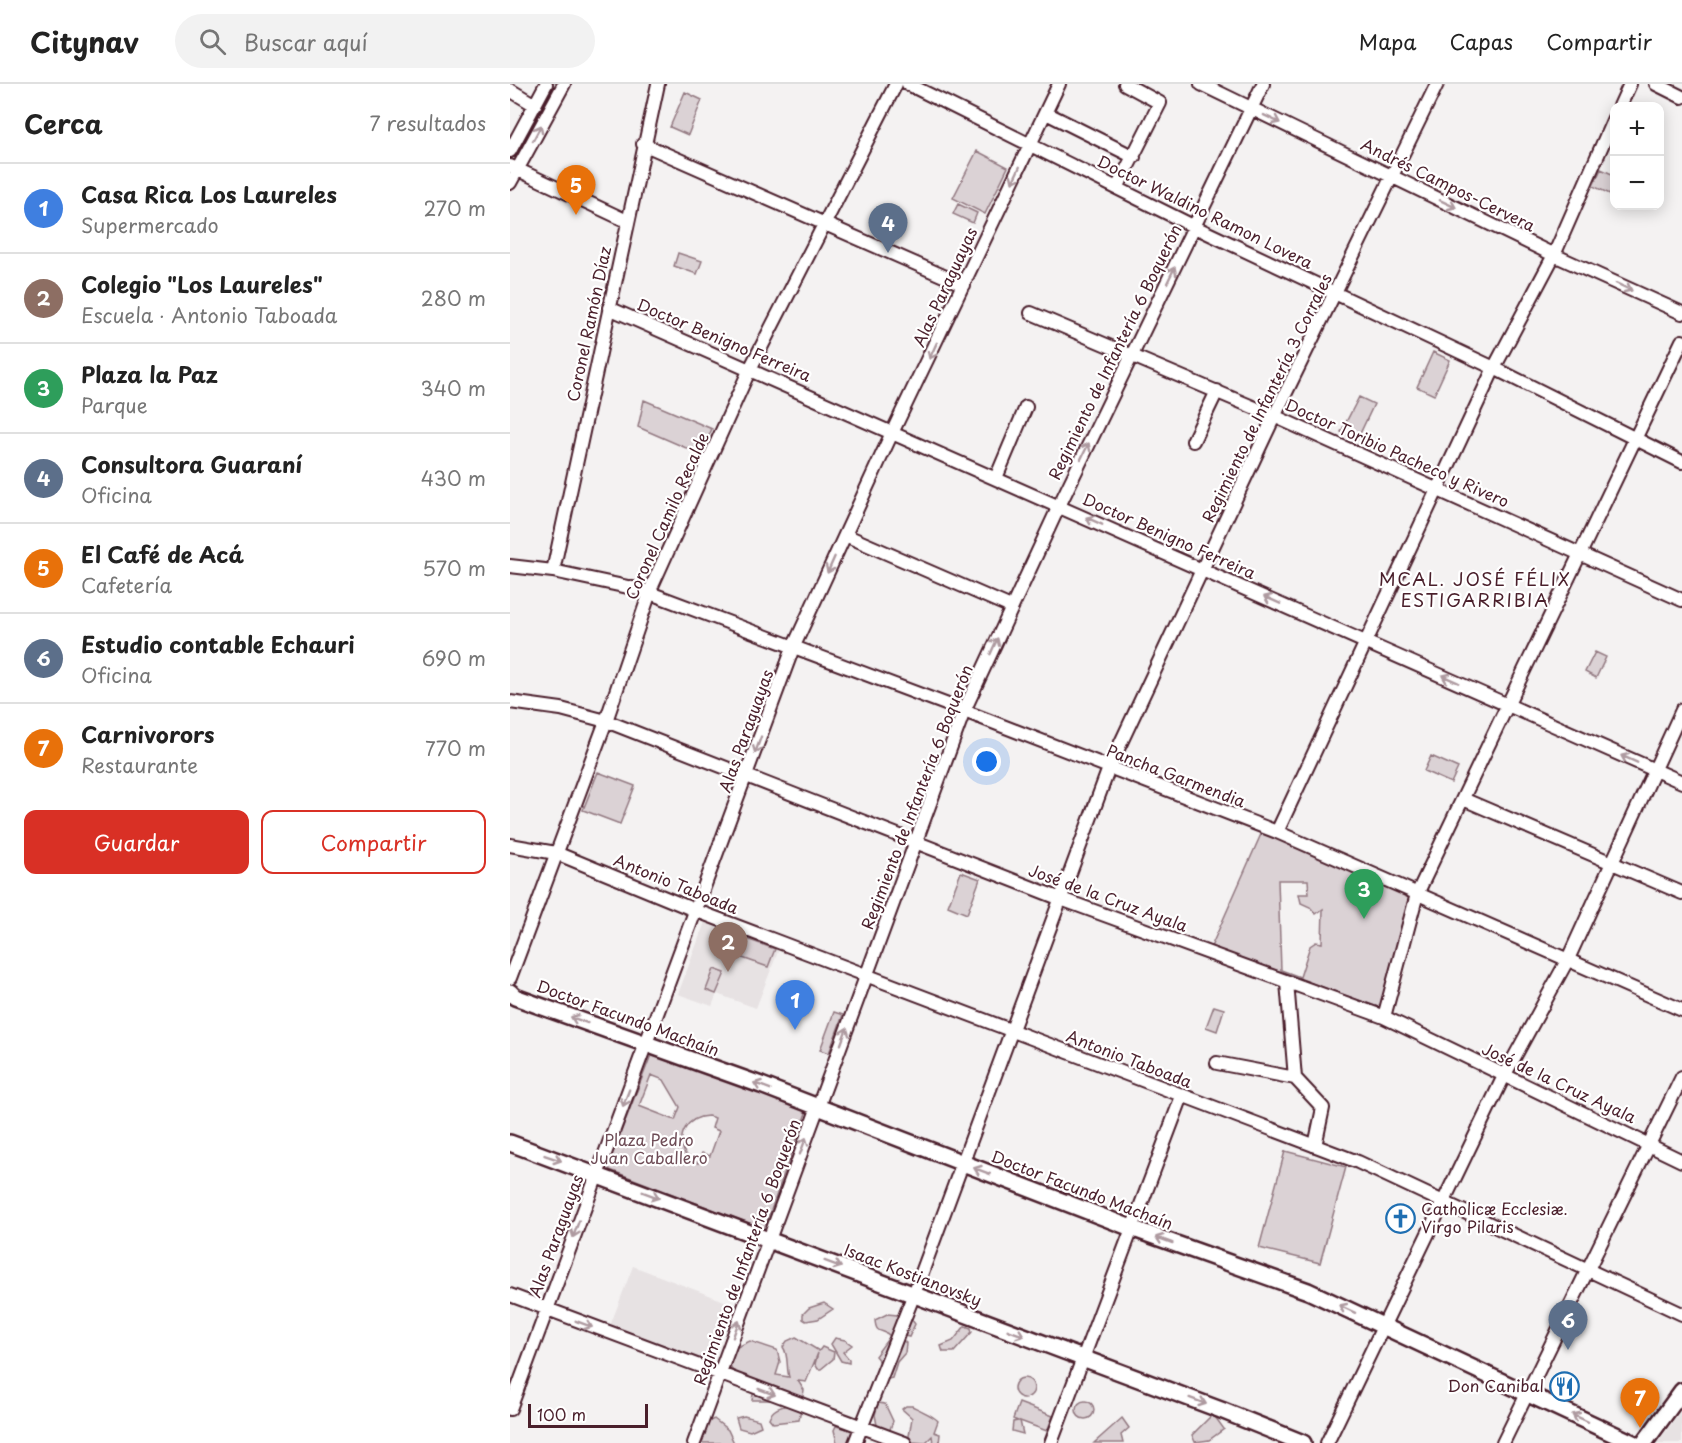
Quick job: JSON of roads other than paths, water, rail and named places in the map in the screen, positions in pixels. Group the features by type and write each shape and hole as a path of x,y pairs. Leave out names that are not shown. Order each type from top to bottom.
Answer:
{"main road":[{"name":"Doctor Facundo Machaín","path":"510,992 515,997 817,1107 1134,1229 1308,1291 1633,1443"},
{"name":"Isaac Kostianovsky","path":"510,1143 1303,1443"},
{"path":"1644,1443 1682,1391"},
{"path":"1653,1443 1682,1405"}],"street":[{"path":"510,151 546,84"},
{"path":"510,183 514,168 564,84"},
{"name":"Coronel Ramón Díaz","path":"553,571 643,144 658,84"},
{"name":"Coronel Camilo Recalde","path":"510,978 606,721 650,592 751,369 896,84"},
{"name":"Doctor Waldino Ramon Lovera","path":"908,84 1195,227 1494,368 1682,462"},
{"name":"Alas Paraguayas","path":"510,1409 596,1174 747,778 793,648 1059,84"},
{"path":"1117,188 1160,103 1125,84"},
{"name":"Andrés Campos-Cervera","path":"1201,84 1554,255 1682,313"},
{"name":"Regimiento de Infantería 6 Boquerón","path":"694,1443 964,711 1131,355 1263,84"},
{"name":"Regimiento de Infantería 3 Corrales","path":"855,1443 914,1294 1108,768 1274,416 1336,294 1437,84"},
{"path":"1622,102 1630,84"},
{"path":"1656,84 1682,97"},
{"path":"510,90 535,105"},
{"path":"1046,113 1134,157"},
{"path":"1277,832 1439,490 1494,368 1554,255 1610,127"},
{"path":"643,144 964,285"},
{"path":"514,168 627,221"},
{"name":"Doctor Benigno Ferreira","path":"609,308 1682,782"},
{"name":"Doctor Toribio Pacheco y Rivero","path":"1031,313 1274,416 1682,600"},
{"path":"1384,1017 1417,894 1682,341"},
{"path":"1193,441 1217,391"},
{"path":"996,478 1026,407"},
{"path":"845,535 1011,607"},
{"name":"Pancha Garmendia","path":"510,566 553,571 650,592 1277,832 1682,1010"},
{"name":"José de la Cruz Ayala","path":"510,702 561,710 606,721 1061,899 1384,1017 1682,1161"},
{"path":"1327,1443 1504,1076 1568,959 1682,710"},
{"path":"1463,799 1682,892"},
{"name":"Antonio Taboada","path":"510,845 556,853 697,911 1358,1162 1682,1314"},
{"path":"1287,982 1295,1078"},
{"path":"1218,1063 1295,1078 1323,1108 1315,1146"},
{"path":"1503,1443 1682,1077"},
{"path":"1051,1443 1134,1229 1182,1096"},
{"path":"510,1295 905,1443"}],"place":[{"name":"El Café de Acá","path":"576,215"},
{"name":"Consultora Guaraní","path":"888,253"},
{"name":"Plaza la Paz","path":"1364,919"},
{"name":"Colegio \"Los Laureles\"","path":"728,972"},
{"name":"Casa Rica Los Laureles","path":"795,1030"},
{"name":"Catholicæ Ecclesiæ. Virgo Pilaris","path":"1400,1218"},
{"name":"Estudio contable Echauri","path":"1568,1350"},
{"name":"Don Canibal","path":"1565,1386"},
{"name":"Carnivorors","path":"1640,1428"}],"district":[{"name":"MCAL. JOSÉ FÉLIX ESTIGARRIBIA","path":"1475,590"}],"park label":[{"name":"Plaza Pedro Juan Caballero","path":"649,1149"}]}
